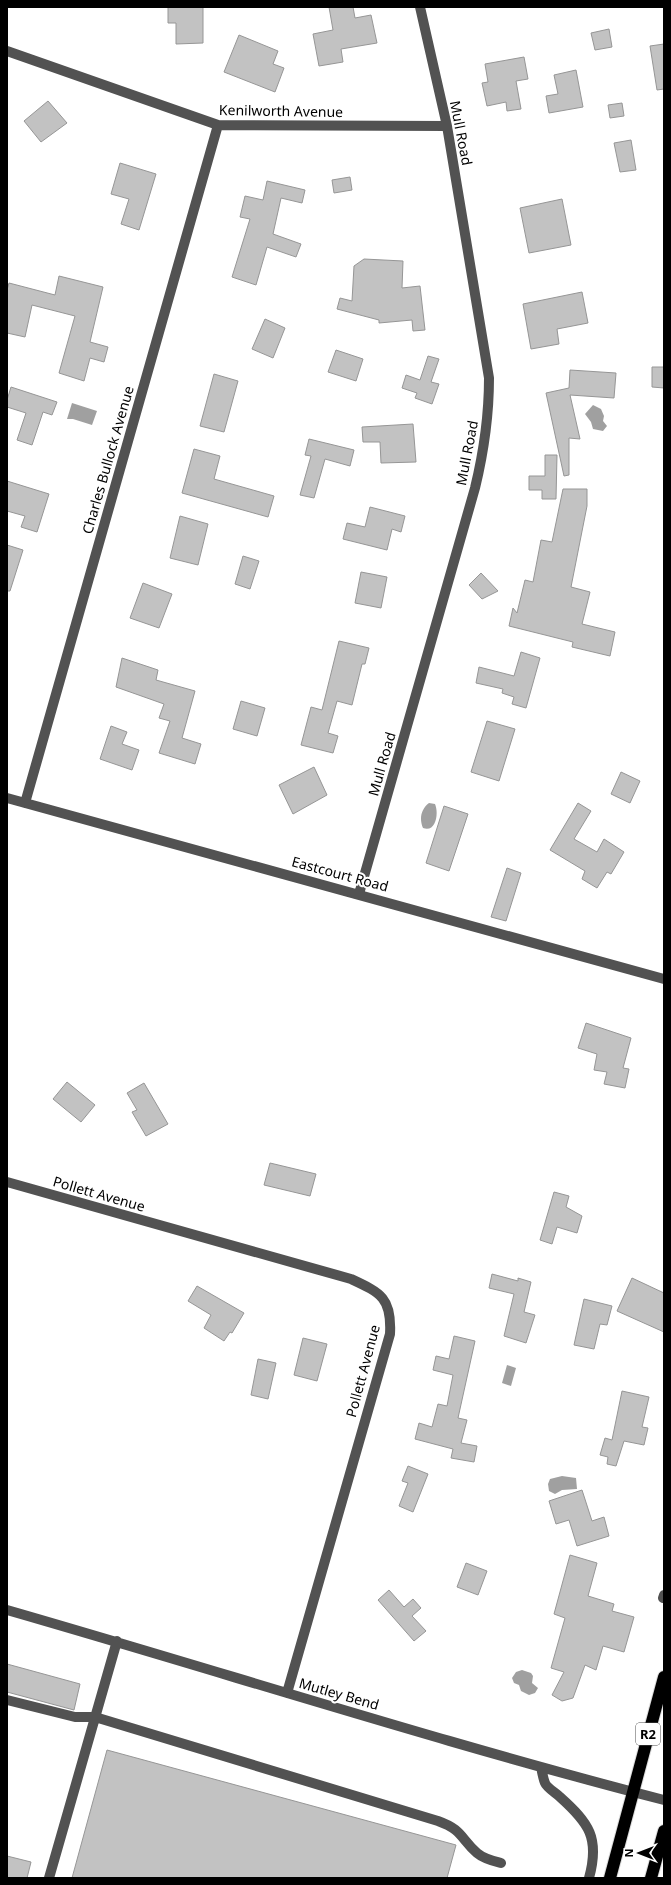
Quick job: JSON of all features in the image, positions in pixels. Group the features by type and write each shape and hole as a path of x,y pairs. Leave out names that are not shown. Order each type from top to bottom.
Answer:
{"highway":[{"name":"R2","path":"610,1878 664,1677"},
{"path":"651,1878 664,1830"}],"street":[{"name":"Mull Road","path":"359,894 475,488 484,450 489,414 489,378 447,126 420,7"},
{"name":"Kenilworth Avenue","path":"7,51 218,125 447,126"},
{"name":"Charles Bullock Avenue","path":"25,803 218,125"},
{"name":"Eastcourt Road","path":"7,798 664,979"},
{"name":"Pollett Avenue","path":"7,1182 351,1279 370,1288 385,1300 391,1316 390,1334 287,1693"},
{"name":"Mutley Bend","path":"7,1610 541,1768 664,1800"},
{"path":"49,1878 117,1642"},
{"path":"7,1700 75,1717 95,1717 438,1820 461,1833 478,1853 487,1859 501,1863"},
{"path":"541,1768 545,1784 580,1815 588,1826 593,1839 593,1855 589,1878"}],"shaded area":[{"path":"72,403 97,411 92,425 73,419 67,419"},
{"path":"593,405 601,409 604,416 603,421 607,426 603,431 593,429 591,422 585,414"},
{"path":"429,803 435,804 437,812 434,825 427,829 423,828 421,818 424,808"},
{"path":"507,1365 516,1368 511,1386 502,1383"},
{"path":"562,1476 576,1478 577,1489 562,1490 555,1494 549,1491 548,1484 550,1479"},
{"path":"522,1670 531,1673 533,1676 532,1683 538,1688 535,1693 529,1695 521,1691 519,1685 514,1683 512,1678 516,1672"}],"building":[{"path":"168,7 203,7 203,43 176,44 176,23 168,23"},
{"path":"329,7 353,7 355,18 371,15 377,43 341,49 343,62 319,66 313,34 333,30"},
{"path":"609,29 612,47 595,50 591,33"},
{"path":"239,35 278,51 273,64 284,68 275,92 224,72"},
{"path":"664,44 664,89 657,90 650,46"},
{"path":"524,57 528,79 516,81 521,109 507,111 506,102 487,106 482,83 488,82 485,64"},
{"path":"576,70 583,107 549,113 546,96 558,94 554,75"},
{"path":"48,101 67,123 41,142 24,121"},
{"path":"622,103 624,116 610,118 608,105"},
{"path":"631,140 636,170 620,172 614,143"},
{"path":"120,163 156,174 139,230 121,224 129,199 111,194"},
{"path":"350,177 352,190 334,193 332,180"},
{"path":"267,181 305,190 302,203 281,198 273,234 301,244 296,257 267,247 256,285 232,277 250,219 240,217 245,196 263,200"},
{"path":"562,199 571,245 529,253 520,208"},
{"path":"364,259 403,261 402,288 420,286 425,330 413,331 412,320 379,323 379,320 337,309 340,298 352,301 354,266"},
{"path":"59,276 103,287 90,342 108,347 104,362 90,358 84,381 59,373 75,316 32,305 25,337 7,333 7,290 9,283 55,295"},
{"path":"582,292 588,323 557,329 559,344 531,349 523,304"},
{"path":"265,319 285,328 273,358 252,349"},
{"path":"336,350 363,359 356,381 328,372"},
{"path":"428,356 439,359 431,382 439,384 432,404 415,398 417,393 402,388 406,375 420,380"},
{"path":"652,367 664,367 664,388 652,387"},
{"path":"570,370 616,373 614,398 570,395 580,439 569,438 569,475 564,476 546,393 569,388"},
{"path":"214,374 238,381 224,432 200,426"},
{"path":"11,387 57,402 52,415 43,412 32,445 17,440 26,413 7,407 7,400"},
{"path":"413,424 416,462 381,463 380,442 363,442 362,427"},
{"path":"309,439 354,450 350,466 325,459 314,498 300,495 311,456 305,455"},
{"path":"194,449 220,456 214,479 274,496 268,517 182,493"},
{"path":"545,455 557,455 556,499 542,499 542,490 529,490 529,476 545,476"},
{"path":"7,481 49,494 37,532 21,527 25,516 7,511"},
{"path":"563,489 587,489 587,506 571,587 590,592 582,624 615,632 610,656 572,647 573,642 509,626 513,608 517,613 525,580 533,582 541,540 552,542"},
{"path":"370,507 405,516 401,532 392,529 387,550 343,539 347,523 365,527"},
{"path":"180,516 208,524 198,565 170,558"},
{"path":"7,545 23,550 10,591 7,591"},
{"path":"243,556 259,561 250,589 235,584"},
{"path":"361,572 387,577 381,608 355,603"},
{"path":"481,573 498,591 482,599 469,585"},
{"path":"143,583 172,594 159,628 130,618"},
{"path":"339,641 369,648 365,664 362,664 352,705 337,701 328,733 338,736 333,753 301,745 311,707 322,710"},
{"path":"521,652 540,658 526,708 512,704 514,697 502,693 503,689 476,683 479,667 514,676"},
{"path":"122,658 158,670 156,680 195,691 182,738 201,744 195,764 159,753 170,721 159,718 164,704 116,687"},
{"path":"241,701 265,708 257,736 233,729"},
{"path":"487,721 515,729 499,781 471,772"},
{"path":"111,726 127,732 122,744 139,750 132,770 100,759"},
{"path":"314,767 327,795 293,814 279,785"},
{"path":"621,772 640,781 630,803 611,794"},
{"path":"578,803 591,811 574,839 597,852 604,839 624,852 611,874 607,872 597,888 582,879 585,871 550,850"},
{"path":"444,806 468,814 449,871 426,863"},
{"path":"507,868 521,873 506,921 491,917"},
{"path":"586,1023 631,1038 623,1068 629,1069 625,1088 604,1084 607,1072 594,1070 597,1054 578,1048"},
{"path":"67,1082 95,1105 81,1122 53,1099"},
{"path":"144,1083 168,1124 146,1136 132,1112 137,1110 127,1093"},
{"path":"270,1163 316,1174 310,1196 264,1185"},
{"path":"554,1192 569,1196 566,1207 582,1216 577,1233 557,1227 552,1244 540,1240"},
{"path":"492,1274 518,1281 518,1278 531,1282 524,1312 535,1315 526,1343 504,1336 514,1294 489,1288"},
{"path":"632,1278 664,1293 664,1332 617,1311"},
{"path":"197,1286 244,1313 232,1333 230,1332 224,1341 204,1328 211,1315 188,1301"},
{"path":"584,1299 612,1306 607,1325 600,1324 594,1349 574,1345"},
{"path":"454,1336 475,1341 458,1418 467,1420 461,1443 477,1446 474,1462 451,1458 453,1449 415,1439 419,1423 432,1427 438,1404 447,1406 453,1375 433,1370 436,1356 449,1359"},
{"path":"303,1338 327,1344 317,1381 294,1375"},
{"path":"258,1359 276,1363 268,1399 251,1395"},
{"path":"622,1391 649,1397 642,1427 648,1428 644,1445 624,1441 616,1466 607,1464 608,1457 600,1455 605,1438 612,1440"},
{"path":"408,1466 428,1474 413,1512 399,1506 408,1483 402,1481"},
{"path":"582,1490 592,1521 604,1517 609,1536 577,1546 569,1520 556,1524 549,1501"},
{"path":"570,1555 597,1563 588,1596 614,1604 612,1611 634,1617 624,1652 603,1646 596,1670 585,1665 573,1698 562,1701 552,1695 564,1672 551,1668 565,1618 554,1614"},
{"path":"466,1563 487,1571 478,1595 457,1587"},
{"path":"389,1590 404,1607 413,1599 421,1608 412,1616 426,1631 414,1641 378,1600"},
{"path":"7,1664 80,1684 74,1710 7,1692"},
{"path":"107,1750 456,1845 447,1878 72,1878"},
{"path":"7,1856 31,1862 27,1878 7,1878"}]}
